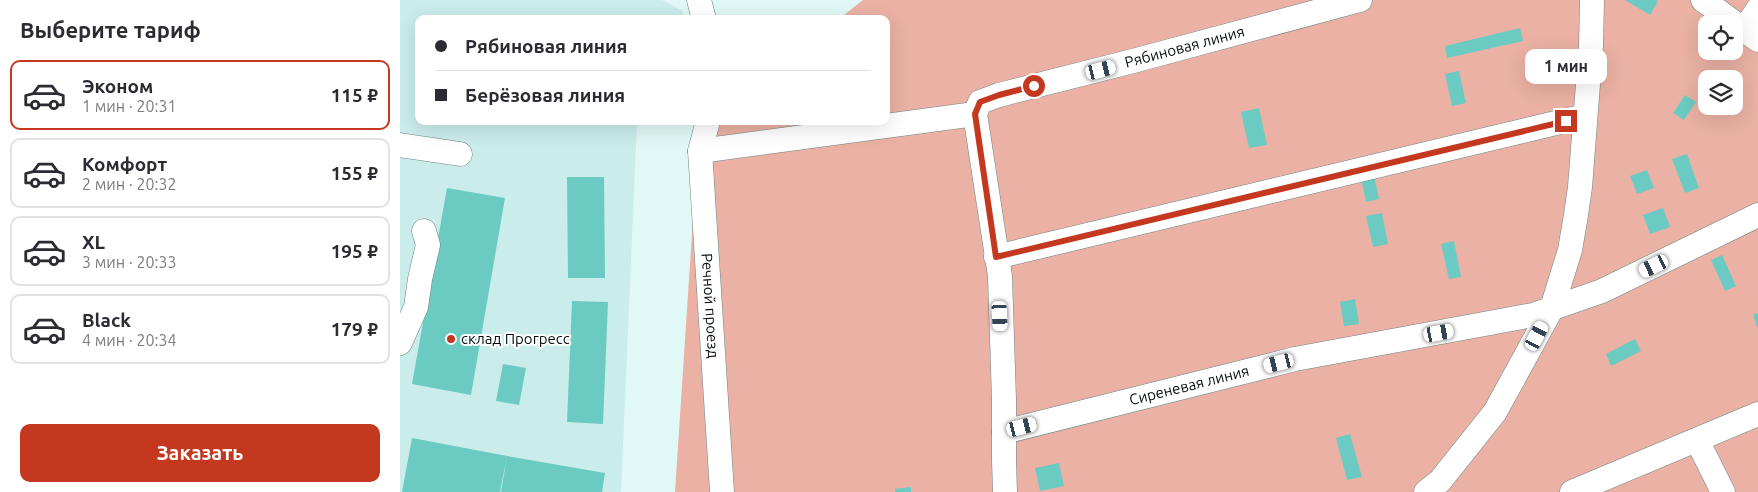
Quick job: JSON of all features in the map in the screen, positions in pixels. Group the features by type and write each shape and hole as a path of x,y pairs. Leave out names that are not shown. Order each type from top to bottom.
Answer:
{"street":[{"path":"699,0 703,15"},
{"name":"Рябиновая линия","path":"890,122 977,108 999,95 1360,0"},
{"path":"1441,488 1495,412 1552,308 1570,250 1576,215 1585,116 1591,46 1592,0"},
{"path":"1703,0 1751,35 1758,9"},
{"path":"977,108 1000,276 1005,492"},
{"path":"996,257 1585,116"},
{"name":"Речной проезд","path":"707,125 700,151 722,492"},
{"name":"Рябиновая линия","path":"700,151 867,125"},
{"path":"400,144 460,154"},
{"name":"Сиреневая линия","path":"1004,432 1295,359 1533,315 1602,291 1758,215"},
{"path":"400,343 416,307 428,245 424,231"},
{"path":"1572,492 1758,414"},
{"path":"1697,440 1723,492"}],"shaded area":[{"path":"400,0 662,0 683,11 683,15 415,15 415,125 637,125 621,492 400,492"},
{"path":"863,0 1758,0 1758,492 675,492 699,127 701,125 890,125 890,15 844,15"}],"building":[{"path":"1625,0 1656,0 1658,1 1650,15"},
{"path":"1520,28 1523,41 1447,58 1445,46"},
{"path":"1459,71 1466,103 1452,106 1445,74"},
{"path":"1685,95 1696,102 1684,120 1673,113"},
{"path":"1259,108 1267,145 1249,148 1241,112"},
{"path":"1687,154 1699,188 1685,193 1672,159"},
{"path":"1647,170 1654,188 1637,194 1630,176"},
{"path":"1374,175 1379,199 1366,202 1361,178"},
{"path":"567,177 604,177 605,278 568,278"},
{"path":"447,188 505,198 471,395 412,384"},
{"path":"1663,208 1670,227 1650,234 1643,215"},
{"path":"1382,213 1388,244 1373,247 1366,216"},
{"path":"1454,241 1461,277 1449,279 1441,244"},
{"path":"1722,255 1736,286 1725,291 1711,260"},
{"path":"1355,299 1359,324 1344,326 1340,302"},
{"path":"572,301 608,302 603,424 567,422"},
{"path":"1758,313 1758,329 1753,315"},
{"path":"1635,339 1641,351 1611,366 1606,354"},
{"path":"503,364 526,368 519,405 496,401"},
{"path":"1350,434 1362,477 1347,480 1336,438"},
{"path":"412,438 507,456 500,492 402,492"},
{"path":"507,456 605,473 602,492 501,492"},
{"path":"1059,463 1064,486 1040,491 1035,468"},
{"path":"911,487 911,492 895,492 895,489"}],"place":[{"name":"склад Прогресс","path":"451,339"}],"route":[{"path":"1034,86 980,102 975,114 996,257 1566,121"}]}
